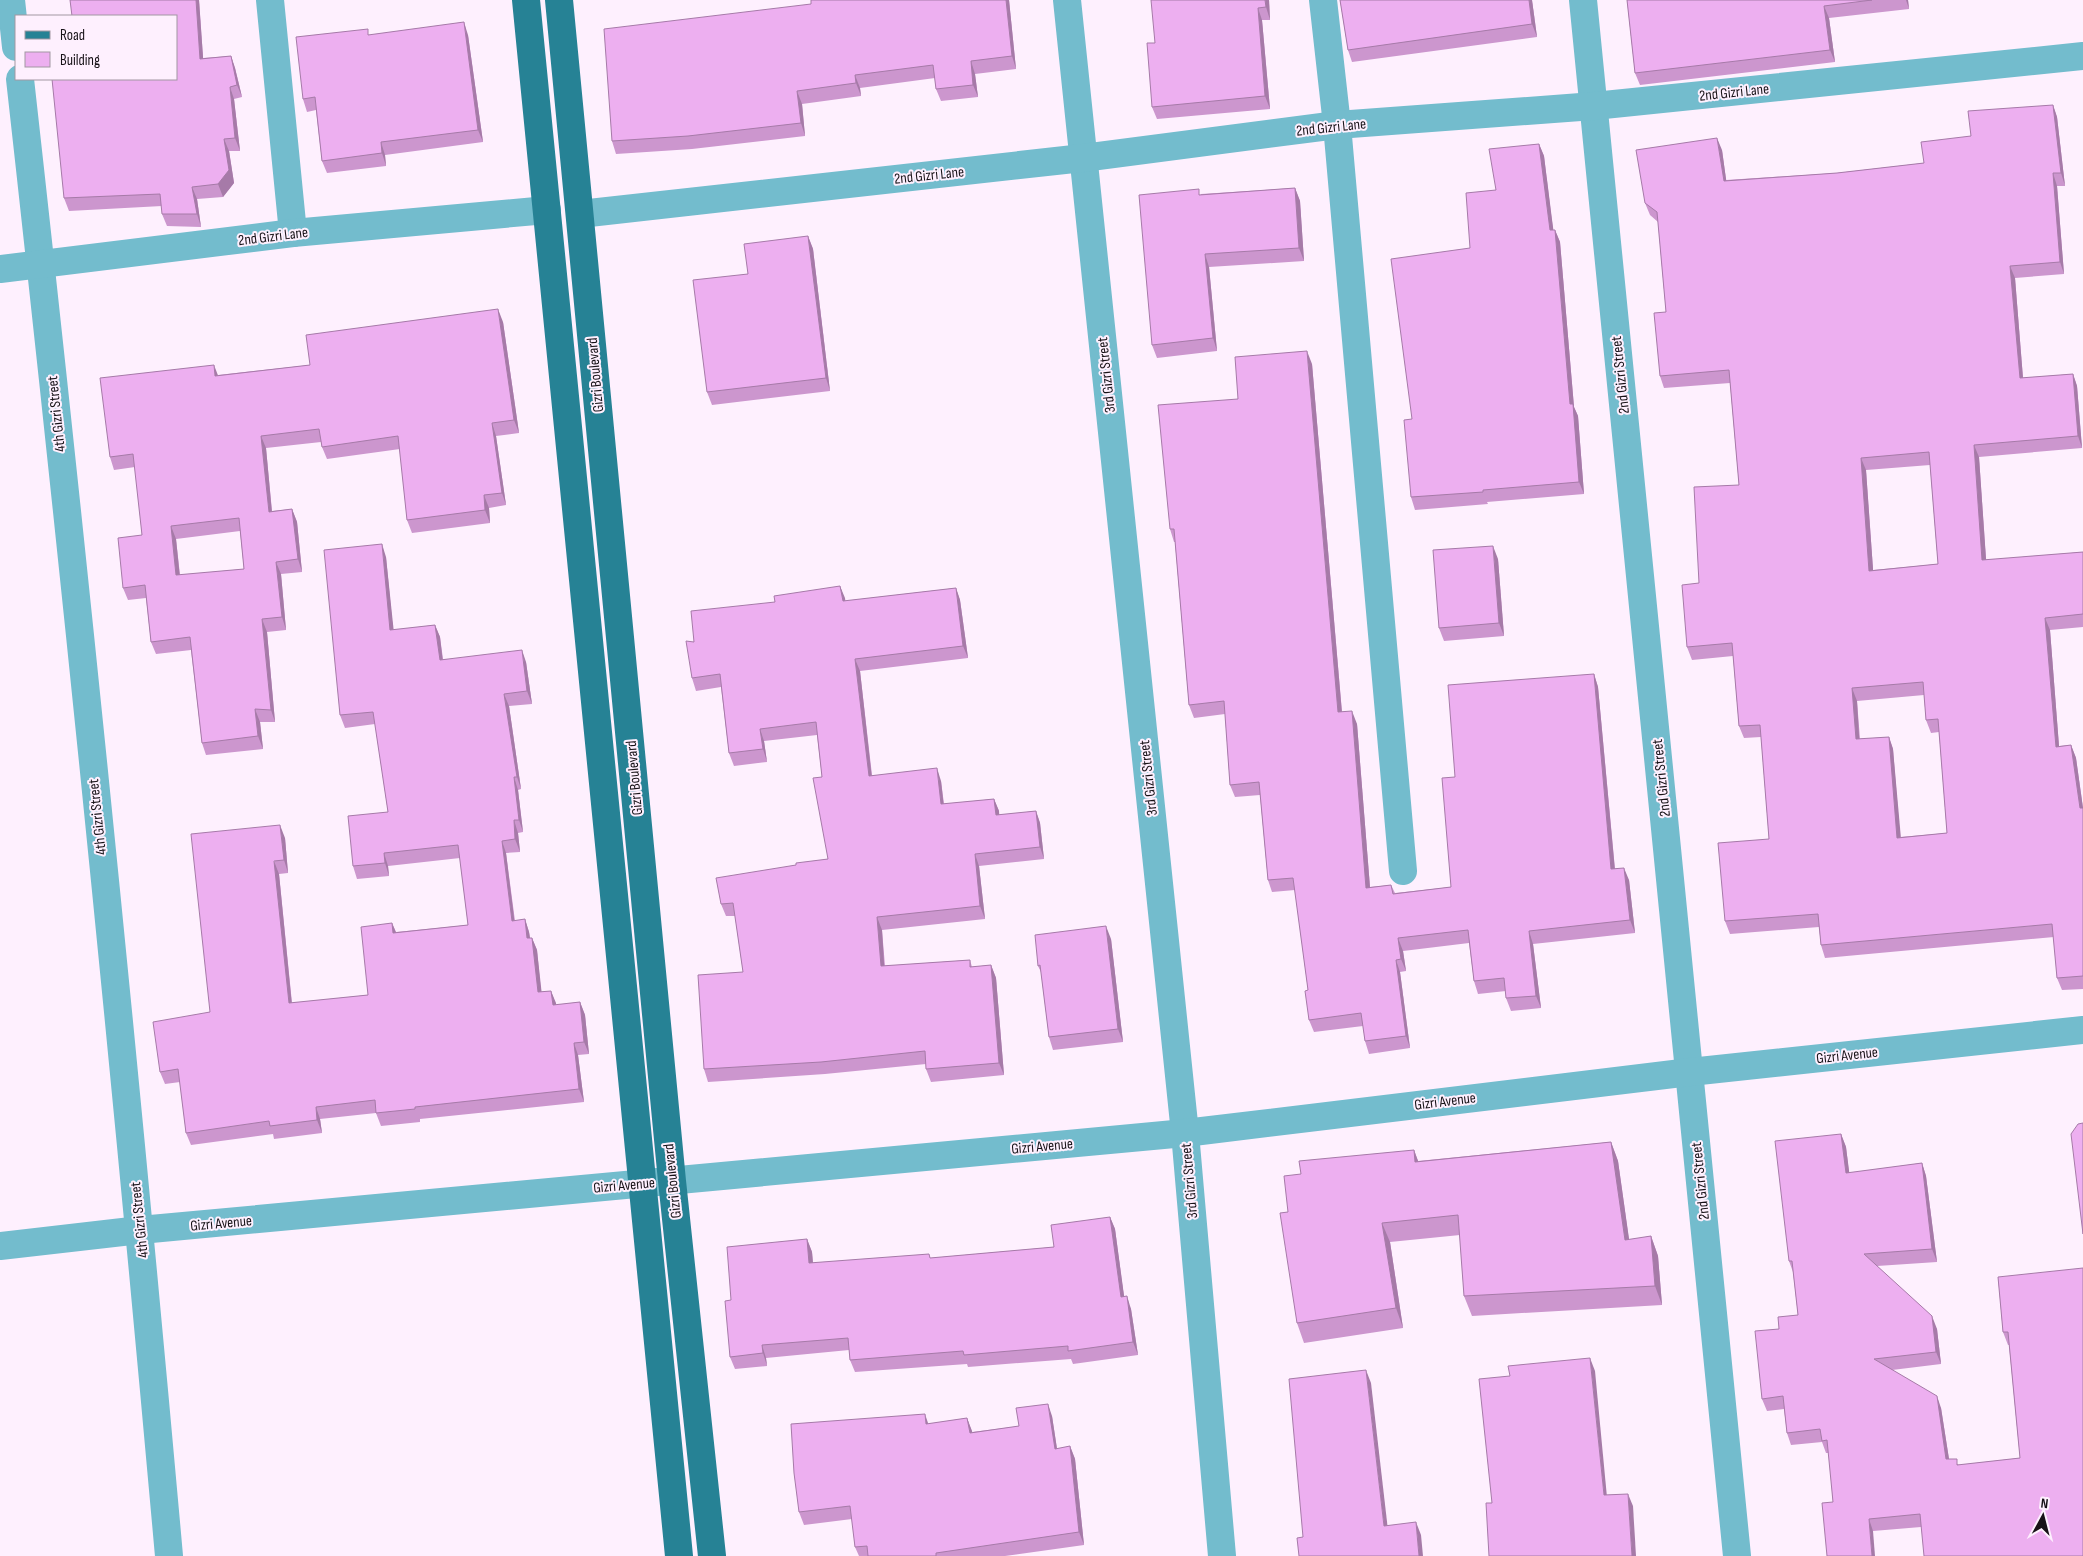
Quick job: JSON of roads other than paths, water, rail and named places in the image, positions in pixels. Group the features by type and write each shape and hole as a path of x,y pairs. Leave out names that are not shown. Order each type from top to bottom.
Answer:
{"main road":[{"name":"Gizri Boulevard","path":"526,0 679,1556"},
{"name":"Gizri Boulevard","path":"559,0 672,1181 712,1556"}],"street":[{"path":"11,0 15,38"},
{"path":"270,0 293,232"},
{"name":"3rd Gizri Street","path":"1067,0 1185,1133 1222,1556"},
{"path":"1323,0 1337,125 1403,871"},
{"name":"2nd Gizri Street","path":"1584,0 1737,1556"},
{"name":"2nd Gizri Lane","path":"580,214 1083,158 1337,125 1594,106 2083,56"},
{"name":"4th Gizri Street","path":"20,80 41,265 140,1230 170,1556"},
{"name":"2nd Gizri Lane","path":"0,269 293,232 547,210"},
{"name":"Gizri Avenue","path":"0,1246 140,1230 1185,1133 1690,1072 2083,1030"}]}
